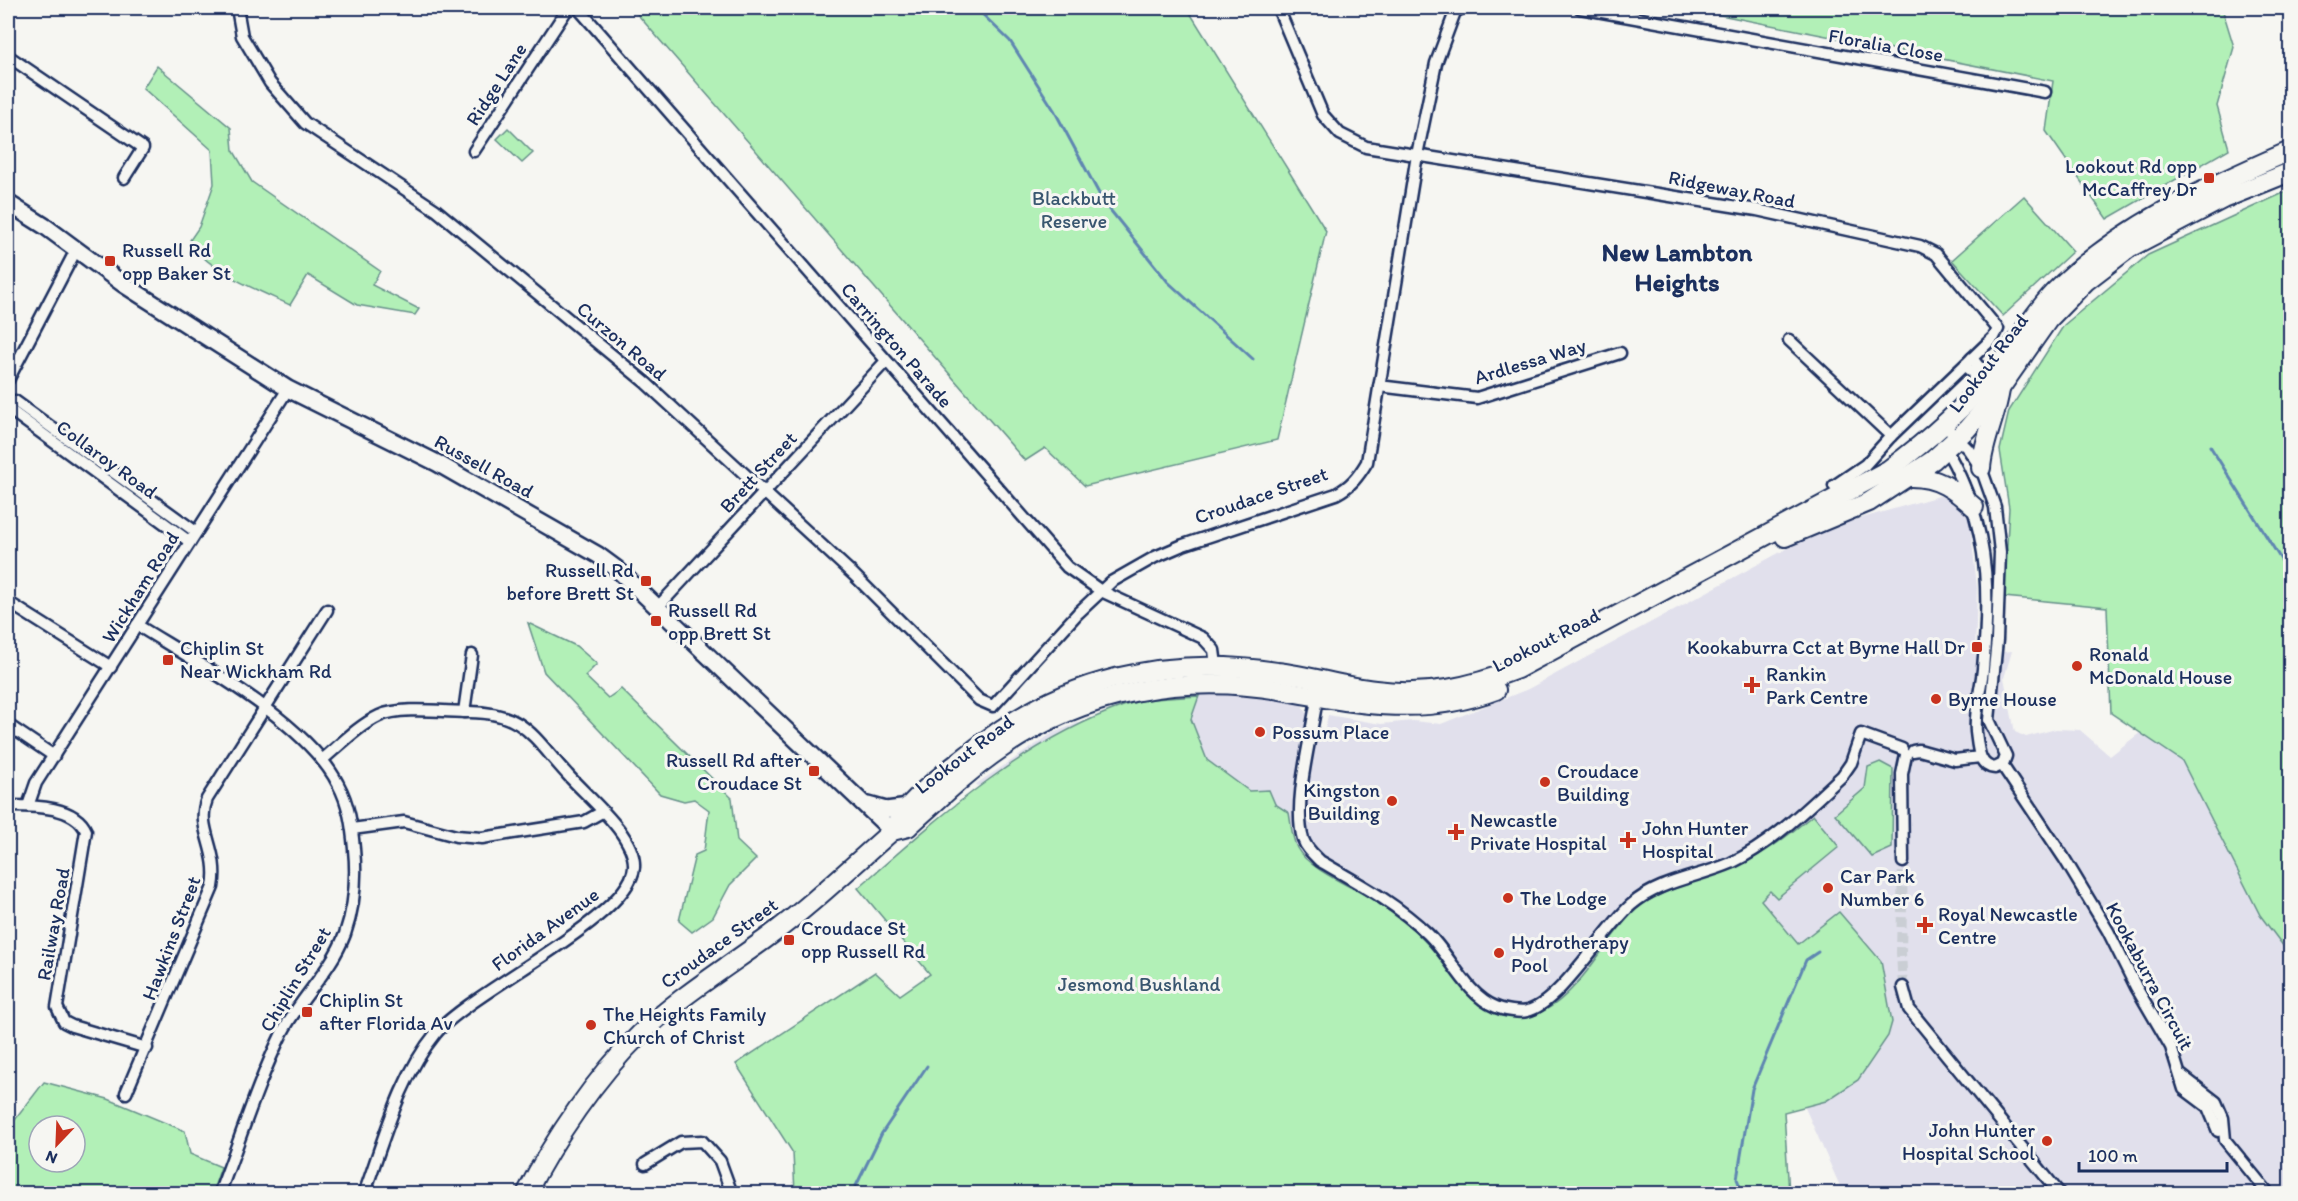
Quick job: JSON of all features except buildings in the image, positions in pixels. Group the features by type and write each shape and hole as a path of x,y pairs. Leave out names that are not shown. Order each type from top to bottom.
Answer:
{"highway":[{"name":"Lookout Road","path":"892,831 899,816 989,738 1042,704 1076,689 1161,668 1216,665 1319,688 1372,706 1415,706 1453,702 1489,693 1523,680 1774,543 1869,502 1911,477 1952,444 1998,380 2052,294 2104,250 2186,199 2247,168 2290,151"},
{"name":"Lookout Road","path":"892,831 908,827 1002,748 1041,724 1094,702 1160,686 1200,683 1416,693 1483,682 1517,669 1776,528 1877,477 1938,430 1976,392 1998,380 2048,320 2086,281 2129,249 2223,199 2290,172"},
{"path":"1981,468 1984,448 1997,413 1998,380"},
{"path":"1911,477 1926,477 1942,482 1974,507"},
{"name":"Croudace Street","path":"526,1194 555,1142 605,1075 639,1035 675,1003 764,940 817,898 892,831"}],"main road":[{"name":"Russell Road","path":"8,203 123,284 288,389 438,463 588,549 617,569 892,831"},
{"path":"865,804 886,810 909,807"}],"street":[{"name":"Curzon Road","path":"237,8 243,36 251,51 270,83 305,123 436,210 646,383 854,575 979,699 993,706"},
{"name":"Ridge Lane","path":"474,151 568,8"},
{"name":"Carrington Parade","path":"578,8 1067,567 1101,591 1203,638 1214,650 1216,665"},
{"name":"Ridgeway Road","path":"1278,8 1323,115 1340,134 1366,147 1757,210 1920,246 1936,254 1998,328 1994,337 1891,436 1865,465 1834,486"},
{"name":"Croudace Street","path":"993,706 1101,591 1125,573 1174,549 1336,495 1349,487 1366,462 1418,155 1436,63 1455,12 1462,8"},
{"name":"Floralia Close","path":"1580,8 2045,92"},
{"path":"8,56 143,148 124,178"},
{"path":"8,380 76,250"},
{"path":"1789,340 1891,436"},
{"name":"Ardlessa Way","path":"1379,387 1477,399 1620,353"},
{"name":"Brett Street","path":"657,608 886,361"},
{"name":"Lookout Road","path":"1968,362 1998,380"},
{"name":"Lookout Road","path":"1968,362 1973,373 1976,392"},
{"name":"Wickham Road","path":"28,806 33,790 54,756 288,389"},
{"name":"Collaroy Road","path":"8,402 10,410 193,537"},
{"path":"1938,430 1981,468 1989,487 1999,530 1997,640 1989,720 2006,753 2002,765 1988,767 1980,753 1976,732 1986,638 1987,596 1981,529 1952,444 1938,430"},
{"path":"8,602 111,667"},
{"name":"Hawkins Street","path":"126,1093 147,1048 213,887 215,862 202,819 203,808 327,610"},
{"name":"Chiplin Street","path":"137,625 265,707 322,760 338,783 352,828 357,870 353,904 345,933 333,960 284,1030 219,1194"},
{"path":"464,712 472,656"},
{"path":"1319,688 1299,810 1303,840 1310,851 1320,861 1368,887 1407,916 1430,936 1483,999 1497,1008 1527,1011 1553,996 1606,930 1632,903 1667,885 1731,862 1767,841 1842,776 1851,763 1861,734 1907,752 1919,750 1955,760 1980,753 1988,743 1999,743"},
{"name":"Florida Avenue","path":"322,760 380,715 398,711 502,714 518,722 625,836 632,849 634,867 627,887 584,926 463,1010 437,1032 406,1084 364,1194"},
{"path":"8,725 54,756"},
{"path":"1903,862 1902,774 1907,752"},
{"name":"Kookaburra Circuit","path":"2002,765 2087,894 2171,1047 2184,1089 2210,1110 2218,1131 2224,1122 2225,1140 2269,1194"},
{"name":"Railway Road","path":"8,806 28,806 77,816 86,831 57,1007 60,1016 72,1026 147,1048"},
{"path":"352,828 404,822 456,836 482,838 584,822 602,812"},
{"path":"1903,987 1909,1009 2060,1194"},
{"path":"645,1164 681,1142 702,1141 720,1161 732,1194"}],"shaded area":[{"name":"John Hunter Hospital","path":"1939,496 1950,497 1966,512 1970,522 1977,587 1975,655 2012,651 2004,678 2015,732 2026,737 2056,729 2080,730 2110,756 2154,722 2139,661 2290,958 2290,1193 1843,1193 1761,1009 1409,1193 1076,895 976,784 1053,733 1119,706 1157,698 1199,694 1251,696 1301,704 1307,713 1304,735 1323,738 1328,715 1381,724 1413,721 1441,724 1528,689 1799,542 1841,524"}],"green space":[{"name":"Blackbutt Reserve","path":"632,8 1187,8 1326,231 1277,440 1085,486 1045,448 1025,461"},
{"path":"1685,8 2222,8 2234,47 2217,106 2229,149 2107,219 2046,131 2053,81"},
{"path":"157,66 231,128 233,150 252,182 380,271 372,285 419,309 415,315 357,305 308,275 290,305 249,286 207,261 190,240 199,227 214,184 212,150 143,88"},
{"path":"508,128 533,153 522,163 497,139"},
{"path":"2290,190 2290,955 2260,915 2182,761 2111,713 2107,607 2004,597 2009,508 2000,450 2009,411 2064,325 2148,255"},
{"path":"2024,196 2073,251 2003,316 1952,260"},
{"path":"528,623 576,646 597,664 585,676 608,698 621,689 732,798 737,841 756,859 730,885 713,917 692,932 679,921 695,855 704,851 709,810 694,799 684,801 660,794 544,672"},
{"name":"Jesmond Bushland","path":"1199,696 1191,719 1207,760 1249,791 1269,790 1275,804 1289,813 1295,844 1304,857 1328,875 1395,913 1429,946 1476,1000 1493,1013 1503,1016 1526,1017 1546,1010 1579,981 1622,924 1637,909 1672,889 1748,861 1777,843 1813,815 1839,847 1777,898 1770,891 1761,900 1798,944 1839,912 1881,961 1892,1022 1888,1036 1858,1080 1826,1101 1784,1112 1789,1194 795,1193 793,1153 736,1064 875,972 900,995 930,974 858,888 951,808 1017,760 1052,739 1088,720 1135,702"},
{"path":"1880,762 1893,769 1892,848 1872,857 1835,814 1865,788 1868,767"},
{"path":"44,1082 108,1099 185,1131 190,1154 221,1167 212,1193 8,1193 8,1129"}],"waterway":[{"path":"976,8 1010,41 1054,110 1103,201 1168,282 1253,359"},
{"path":"2210,446 2290,574"},
{"path":"1743,1194 1737,1179 1752,1089 1806,960 1818,952"},
{"path":"852,1194 882,1133 927,1066"}],"tunnel":[{"path":"1903,862 1901,953 1903,987"}],"place":[{"name":"Lookout Rd opp McCaffrey Dr","path":"2209,178"},
{"name":"Russell Rd opp Baker St","path":"110,261"},
{"name":"Russell Rd before Brett St","path":"646,581"},
{"name":"Russell Rd opp Brett St","path":"656,621"},
{"name":"Kookaburra Cct at Byrne Hall Dr","path":"1977,647"},
{"name":"Chiplin St Near Wickham Rd","path":"168,660"},
{"name":"Ronald McDonald House","path":"2077,666"},
{"name":"Rankin Park Centre","path":"1752,685"},
{"name":"Byrne House","path":"1936,699"},
{"name":"Possum Place","path":"1260,732"},
{"name":"Russell Rd after Croudace St","path":"814,771"},
{"name":"Croudace Building","path":"1545,782"},
{"name":"Kingston Building","path":"1392,801"},
{"name":"Newcastle Private Hospital","path":"1456,832"},
{"name":"John Hunter Hospital","path":"1628,840"},
{"name":"Car Park Number 6","path":"1828,888"},
{"name":"The Lodge","path":"1508,898"},
{"name":"Royal Newcastle Centre","path":"1925,925"},
{"name":"Croudace St opp Russell Rd","path":"789,940"},
{"name":"Hydrotherapy Pool","path":"1499,953"},
{"name":"Chiplin St after Florida Av","path":"307,1012"},
{"name":"The Heights Family Church of Christ","path":"591,1025"},
{"name":"John Hunter Hospital School","path":"2047,1141"}],"district":[{"name":"New Lambton Heights","path":"1677,267"}]}
